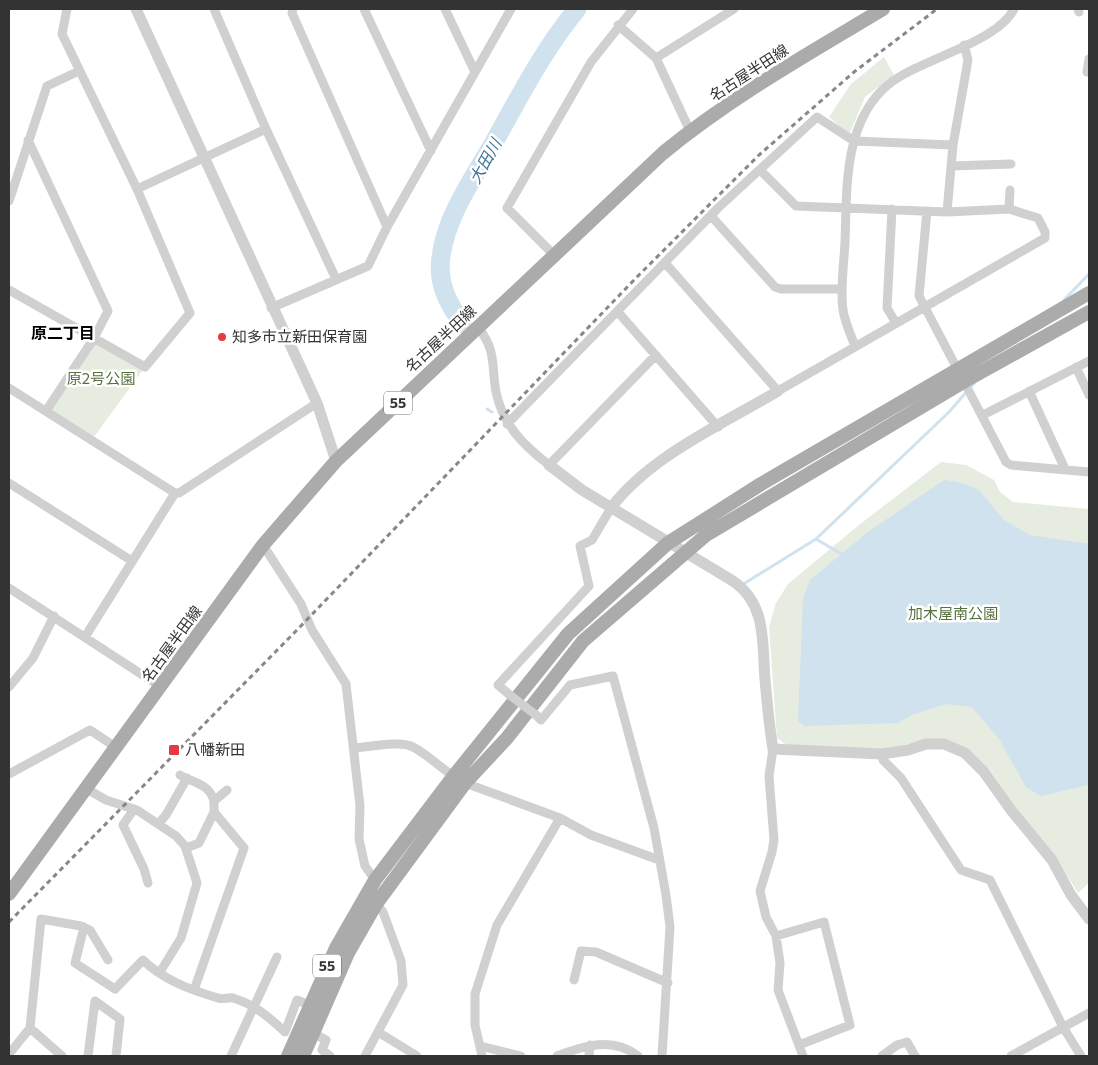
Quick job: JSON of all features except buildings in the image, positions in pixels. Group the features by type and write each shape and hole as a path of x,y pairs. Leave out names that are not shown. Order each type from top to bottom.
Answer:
{"main road":[{"name":"名古屋半田線","path":"9,894 263,545 336,462 635,178 690,131 758,84 883,9"},
{"name":"55","path":"303,1056 348,953 376,904 466,783 508,738 583,641 706,535 1089,293"},
{"name":"55","path":"288,1056 309,1005 336,948 375,880 452,777 568,634 668,543 761,484 962,375 1089,312"}],"street":[{"path":"9,290 145,366 190,313 137,189 62,34 67,9"},
{"path":"136,9 317,403 336,462"},
{"path":"214,9 266,129 336,279"},
{"path":"293,9 292,13 387,226"},
{"path":"364,9 431,151"},
{"path":"445,9 475,72"},
{"path":"272,308 368,266 387,226 510,9"},
{"path":"554,255 507,208 591,62 618,25 633,9"},
{"path":"656,58 734,9"},
{"path":"855,346 843,309 842,289 847,179 854,141 867,111 889,84 912,69 994,31 1009,18 1014,9"},
{"path":"618,25 656,58 690,131"},
{"path":"947,212 953,145 968,60 964,45"},
{"path":"1087,72 1089,60"},
{"path":"9,201 47,86 79,72"},
{"path":"508,424 712,217 817,117 825,120 854,141 953,145"},
{"path":"137,189 266,129"},
{"path":"28,140 106,303 108,311 94,338 46,412"},
{"path":"951,166 1011,164"},
{"path":"662,1056 670,928 654,828 613,676 570,685 541,720 498,685 589,586 580,546 592,540 611,508 625,490 645,472 660,460 1044,238 1045,232 1038,218 1008,209 947,212 796,206 760,170"},
{"path":"1008,209 1010,190"},
{"path":"892,209 887,308 896,323"},
{"path":"927,211 920,296 924,308 984,415 1006,462 1011,465 1089,472"},
{"path":"712,217 776,286 781,289 842,289"},
{"path":"666,264 778,391"},
{"path":"618,312 718,427"},
{"path":"478,327 488,340 492,350 496,392 508,424 521,442 565,479 740,585 755,605 762,628 765,678 773,748 769,776 774,840 760,891 766,917 776,936 780,962 778,990 803,1056"},
{"path":"549,465 656,355"},
{"path":"984,415 1089,361"},
{"path":"1076,367 1089,395"},
{"path":"9,388 174,493 180,493 317,403"},
{"path":"1029,391 1065,469"},
{"path":"9,483 132,561"},
{"path":"84,637 174,493"},
{"path":"263,545 301,604 312,630 342,676 347,692 354,748 360,806 359,839 366,866 375,880"},
{"path":"9,588 161,687"},
{"path":"9,687 33,658 54,616"},
{"path":"9,774 90,730 117,748"},
{"path":"354,748 403,744 413,747 452,777 560,818 591,835 659,860"},
{"path":"773,748 882,754 944,744 965,753 984,772 1011,810 1052,860 1071,895 1089,919"},
{"path":"882,754 883,760 902,778 961,870 990,880 1063,1027 1081,1056"},
{"path":"158,824 166,815 184,776 208,790 214,801 214,812 199,842 186,848"},
{"path":"87,789 106,800 134,809 176,836 186,848 197,883 181,938 160,972"},
{"path":"214,801 227,790"},
{"path":"134,809 123,825 144,869 148,883"},
{"path":"194,990 244,848 214,812"},
{"path":"482,1056 475,1025 474,994 497,925 560,818"},
{"path":"365,1056 403,986 404,970 382,912 376,904"},
{"path":"9,1053 30,1028 41,919 84,927 90,930 108,960"},
{"path":"776,936 824,922 850,1025 799,1045"},
{"path":"84,927 75,963 115,989 143,960 154,970 182,986 221,999 231,998 254,1007 285,1032 298,1000 309,1005"},
{"path":"574,980 581,951 596,952 668,984"},
{"path":"231,1056 277,957"},
{"path":"88,1056 95,1001 120,1019 116,1056"},
{"path":"1011,1056 1089,1014"},
{"path":"30,1028 62,1056"},
{"path":"378,1032 417,1056"},
{"path":"313,1033 326,1040 322,1050 330,1056"},
{"path":"882,1056 897,1045 907,1042 915,1056"},
{"path":"557,1056 590,1045 607,1044 638,1056"},
{"path":"589,1056 590,1045"},
{"path":"480,1046 521,1056"}],"green space":[{"path":"884,57 894,75 865,97 849,135 829,117 851,84"},
{"name":"原2号公園","path":"94,338 145,367 91,441 46,411"},
{"name":"加木屋南公園","path":"941,462 966,465 994,480 1000,492 1013,502 1089,509 1089,883 1078,893 1055,856 1016,808 990,770 970,751 932,739 884,749 787,745 777,738 769,627 776,603 788,584 859,525"}],"water":[{"name":"加木屋南公園","path":"944,480 962,483 979,490 1004,520 1030,535 1089,544 1088,785 1041,796 1026,787 999,739 972,707 946,704 912,715 898,723 805,726 798,721 803,598 810,580 868,532"}],"waterway":[{"name":"大田川","path":"463,324 448,301 442,284 441,257 448,227 461,198 532,75 553,41 577,9"},
{"path":"1064,300 1089,274"},
{"path":"745,583 816,539 949,412 975,382"},
{"path":"487,409 492,412"},
{"path":"816,539 845,556"}],"railway":[{"path":"9,922 296,631 635,279 759,155 854,72 937,9"}],"place":[{"name":"知多市立新田保育園","path":"222,337"},
{"name":"八幡新田","path":"174,750"}],"district":[{"name":"原二丁目","path":"63,333"}]}
